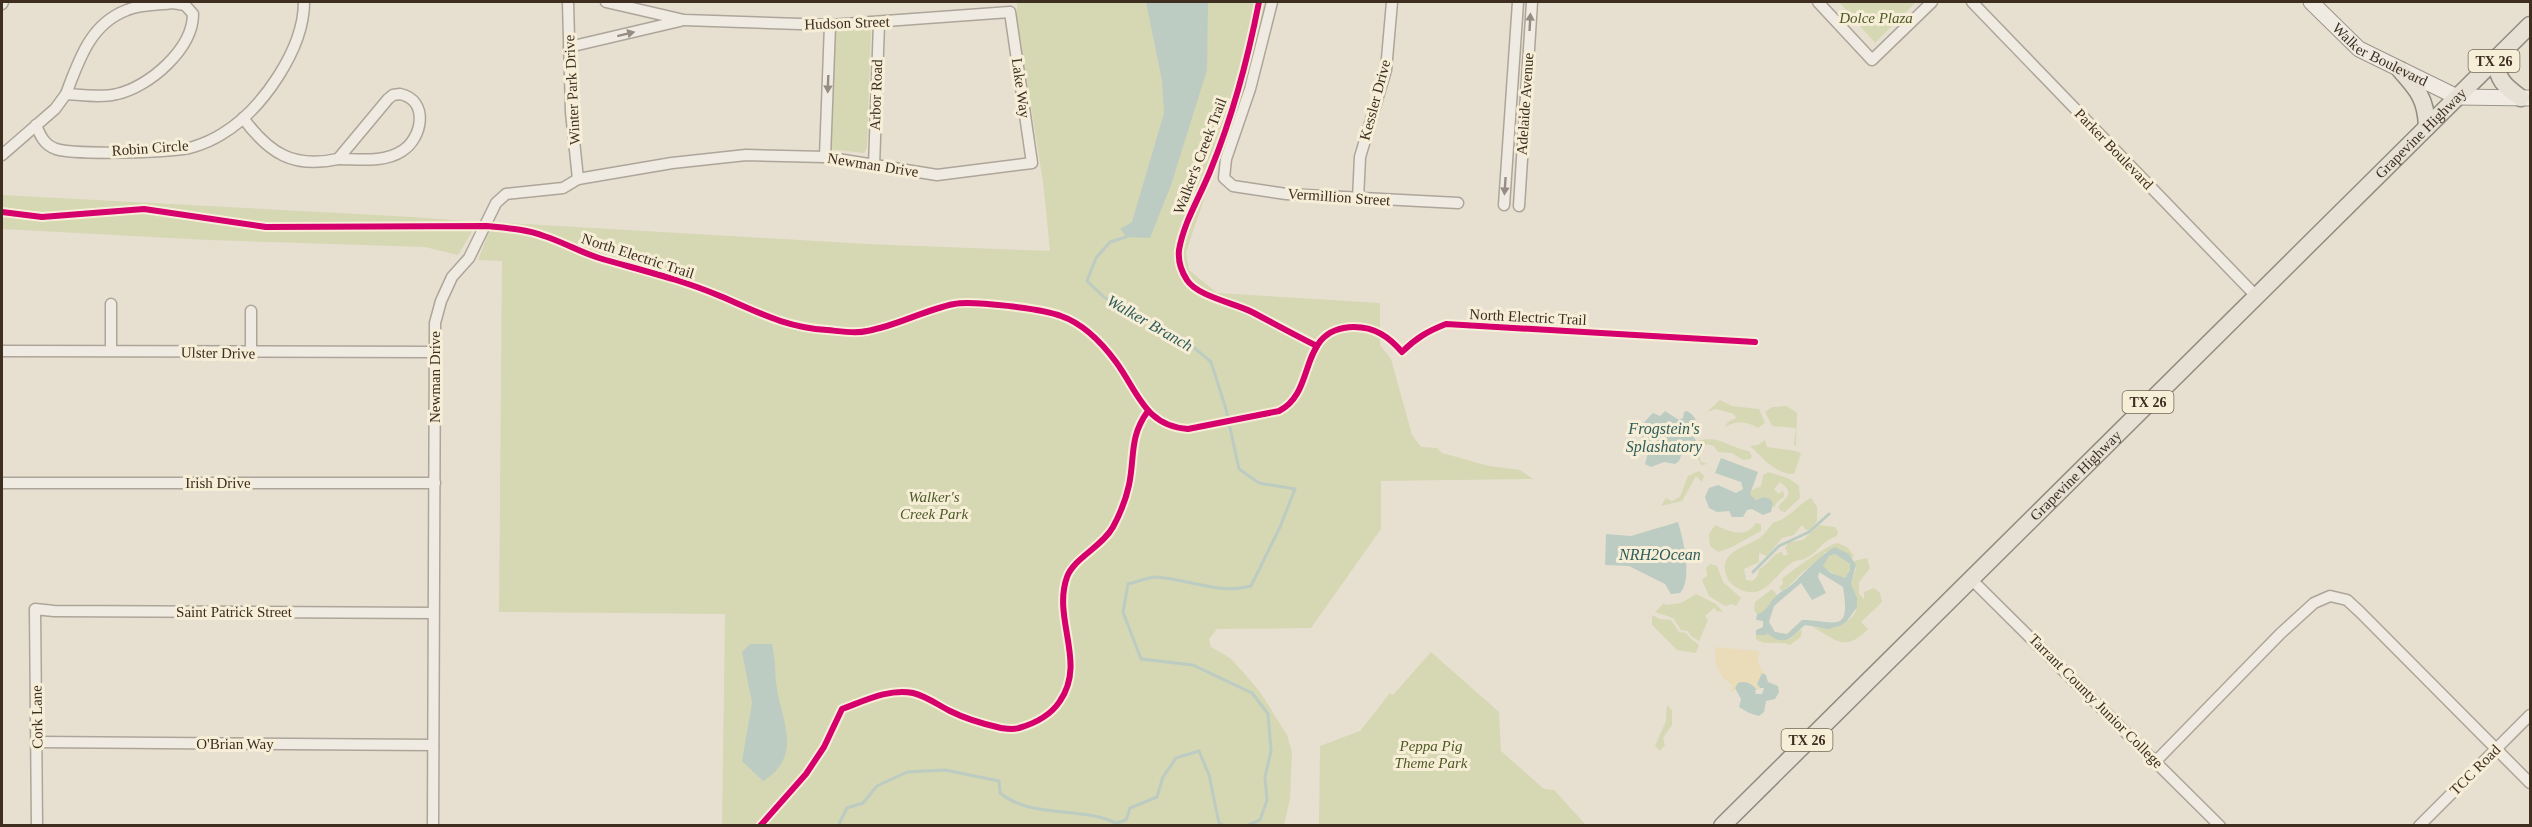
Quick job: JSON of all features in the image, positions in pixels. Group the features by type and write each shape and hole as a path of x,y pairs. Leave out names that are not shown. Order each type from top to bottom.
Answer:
{"main road":[{"name":"Grapevine Highway","path":"1722,825 2530,25"},
{"path":"2497,58 2497,73 2503,85 2526,98"},
{"path":"2400,70 2421,96 2426,107 2427,127"}],"street":[{"name":"Robin Circle","path":"36,125 45,142 56,149 121,152 193,147 223,133 257,104 288,60 300,32 304,2"},
{"name":"Winter Park Drive","path":"568,2 571,112 578,179"},
{"name":"Hudson Street","path":"606,2 684,20 830,25 1010,12"},
{"path":"963,2 963,15"},
{"name":"Vermillion Street","path":"1272,2 1250,89 1226,159 1224,178 1233,186 1252,189 1358,199 1458,203"},
{"name":"Kessler Drive","path":"1358,199 1360,157 1386,70 1392,2"},
{"name":"Adelaide Avenue","path":"1504,205 1518,2"},
{"name":"Adelaide Avenue","path":"1519,206 1532,2"},
{"path":"1818,2 1872,60 1932,2"},
{"name":"Parker Boulevard","path":"1972,2 2256,296"},
{"name":"Walker Boulevard","path":"2312,2 2359,49 2457,98"},
{"path":"2,154 56,109 66,94 83,51 104,23 116,15 137,7 173,3 185,5 190,9 193,15 193,25 188,39 161,70 147,81 119,94 104,96 66,94"},
{"name":"Lake Way","path":"1010,12 1032,163"},
{"name":"Hudson Street","path":"569,47 684,20"},
{"name":"Arbor Road","path":"874,166 879,23"},
{"path":"825,157 830,25"},
{"path":"243,118 268,148 284,157 311,162 338,159 379,159 401,152 417,134 420,116 414,99 393,95 338,159"},
{"path":"2457,98 2526,98"},
{"name":"Newman Drive","path":"433,825 435,323 441,301 452,277 470,258 496,203 506,194 563,188 578,179 672,163 746,155 825,157 937,175 1032,163"},
{"path":"111,304 111,351"},
{"path":"250,311 250,353"},
{"name":"Ulster Drive","path":"2,351 435,352"},
{"name":"Irish Drive","path":"2,483 435,483"},
{"name":"Tarrant County Junior College","path":"1970,578 2220,825"},
{"path":"2156,761 2280,634 2314,603 2330,596 2347,600 2360,612 2530,783"},
{"name":"Saint Patrick Street","path":"36,609 433,613"},
{"name":"Cork Lane","path":"36,609 37,825"},
{"name":"TCC Road","path":"2420,825 2530,715"},
{"name":"O'Brian Way","path":"38,742 433,745"}],"green space":[{"name":"Walker's Creek Park","path":"1017,2 1265,2 1240,97 1186,253 1189,270 1217,293 1380,303 1380,345 1391,359 1412,435 1421,447 1437,448 1442,453 1489,466 1520,470 1533,479 1381,481 1381,529 1311,628 1217,629 1209,639 1211,647 1230,658 1260,692 1287,735 1292,752 1290,799 1284,825 722,825 725,614 499,612 502,261 478,260 493,222 867,244 1050,251 1043,182 1017,21"},
{"name":"Dolce Plaza","path":"1839,2 1916,2 1875,43"},
{"path":"863,27 871,29 867,148 864,153 829,149 833,30"},
{"path":"2,195 478,222 458,255 425,247 208,240 2,229"},
{"path":"1720,400 1732,406 1759,409 1765,423 1758,428 1742,422 1725,427 1728,422 1736,418 1734,414 1716,409 1707,412"},
{"path":"1787,406 1797,413 1796,446 1794,445 1796,428 1772,426 1765,412 1772,407"},
{"path":"1710,439 1749,451 1752,456 1750,459 1743,460 1732,453 1718,452 1714,446 1707,444 1701,449 1700,456 1701,462 1708,464 1701,465 1697,456 1699,440"},
{"path":"1765,440 1767,447 1801,453 1794,474 1775,468 1750,446 1758,445"},
{"path":"1699,471 1704,476 1702,482 1696,476 1682,501 1661,506 1666,498 1672,501 1680,497 1688,476"},
{"path":"1768,472 1788,478 1799,486 1800,498 1785,512 1778,507 1789,493 1780,482 1774,489 1779,494 1783,490 1784,497 1777,502 1774,508 1769,499 1763,497 1756,500 1750,494 1750,491 1761,486 1763,475"},
{"path":"1811,498 1817,507 1817,521 1811,530 1806,530 1802,525 1794,535 1782,538 1767,556 1759,553 1759,562 1744,569 1746,580 1753,581 1759,569 1776,555 1782,552 1784,556 1788,554 1785,548 1789,542 1803,540 1819,525 1835,527 1838,531 1837,536 1828,540 1806,558 1788,565 1765,588 1750,592 1732,585 1725,569 1728,557 1760,537 1774,522 1784,518"},
{"path":"1756,523 1761,524 1761,531 1730,548 1718,552 1710,546 1709,534 1715,525 1732,532 1742,533"},
{"path":"1837,543 1847,547 1854,556 1852,558 1849,554 1825,552 1786,589 1782,591 1779,588 1786,575"},
{"path":"1835,554 1850,564 1850,570 1845,578 1840,578 1822,566 1829,556"},
{"path":"1867,558 1870,568 1859,582 1859,594 1864,599 1864,592 1874,588 1880,593 1882,602 1861,622 1868,629 1860,636 1847,642 1834,640 1813,627 1842,624 1853,616 1857,602 1851,584 1856,569 1854,561"},
{"path":"1710,564 1717,566 1723,582 1741,598 1736,606 1732,604 1725,606 1709,596 1702,580 1707,576 1706,568"},
{"path":"1772,589 1777,595 1766,611 1757,614 1754,610 1755,602"},
{"path":"1696,594 1716,604 1723,612 1714,608 1705,616 1708,620 1699,641 1688,631 1681,630 1673,618 1655,612 1664,603 1665,605 1681,603"},
{"path":"1652,615 1660,619 1671,620 1679,632 1686,633 1699,645 1696,653 1677,650 1652,625"},
{"path":"1800,630 1802,631 1801,637 1790,645 1764,643 1756,639 1756,635 1767,635 1767,632 1773,637 1790,639"},
{"name":"Peppa Pig Theme Park","path":"1431,652 1499,712 1501,751 1544,789 1554,790 1586,825 1319,825 1320,746 1360,731 1390,693 1393,695"},
{"path":"1667,705 1672,710 1672,725 1663,738 1665,745 1660,751 1655,746 1666,721"}],"sand":[{"path":"1715,647 1759,651 1758,663 1765,674 1762,673 1757,684 1760,688 1757,690 1754,685 1748,684 1730,692 1732,685 1723,678 1718,669"}],"water":[{"path":"1146,2 1208,2 1207,70 1171,185 1150,238 1127,237 1120,229 1132,222 1164,113 1162,81"},
{"name":"Frogstein's Splashatory","path":"1665,411 1679,420 1687,411 1693,416 1697,425 1692,435 1698,443 1687,440 1679,461 1675,464 1664,462 1651,467 1645,464 1648,453 1642,441 1641,428 1653,413 1660,416"},
{"path":"1721,458 1758,472 1750,494 1756,500 1763,497 1770,499 1773,503 1771,512 1763,515 1752,509 1747,510 1743,517 1732,517 1729,511 1717,512 1709,508 1705,497 1709,488 1718,485 1736,493 1743,489 1741,482 1715,473"},
{"name":"NRH2Ocean","path":"1678,522 1686,569 1684,587 1680,593 1671,594 1665,584 1629,566 1605,565 1606,534 1631,536"},
{"path":"1835,547 1849,554 1856,565 1851,584 1857,598 1857,607 1847,621 1828,629 1805,625 1792,637 1784,640 1774,638 1767,633 1767,635 1756,635 1756,630 1763,627 1763,621 1756,620 1757,614 1764,611 1777,595","holes":["1835,554 1850,564 1850,570 1845,578 1831,573 1823,566 1829,556","1819,572 1843,587 1845,613 1842,619 1838,622 1802,620 1787,634 1775,632 1769,622 1774,606 1801,583 1812,600 1826,593 1818,577"]},
{"path":"750,644 772,644 778,696 787,736 787,748 783,760 776,771 763,781 742,761 752,703 742,652"},
{"path":"1762,673 1766,675 1768,682 1778,686 1779,692 1775,699 1766,701 1764,712 1759,716 1739,707 1741,699 1735,688 1738,683 1746,682 1757,690 1755,690 1756,694 1762,694 1764,688 1760,688 1757,684"}],"waterway":[{"name":"Walker Branch","path":"1129,236 1110,242 1096,258 1087,281 1105,298 1183,338 1211,362 1226,409 1239,469 1259,483 1295,489 1280,527 1251,586 1227,589 1168,578 1150,578 1128,584 1123,612 1141,659 1193,665 1252,693 1268,714 1271,751 1265,777 1267,800 1260,820 1246,826"},
{"path":"1753,572 1779,546 1809,532 1829,514"},
{"name":"Walker Branch","path":"838,826 847,808 863,803 877,786 907,772 945,770 999,781 1000,793 1026,806 1088,815 1116,823 1126,820 1130,808 1157,797 1163,777 1176,758 1199,751 1209,775 1219,823 1225,826"}],"cycle path":[{"name":"Walker's Creek Trail","path":"1259,2 1233,107 1219,149 1181,239 1180,262 1183,273 1192,286 1217,299 1252,312 1317,346"},
{"name":"North Electric Trail","path":"2,212 42,217 144,209 266,227 486,226 516,229 551,238 599,258 690,285 784,322 842,332 878,329 932,310 963,303 991,304 1052,313 1069,319 1099,341 1152,414 1173,426 1188,429 1279,411 1291,402 1299,390 1309,362 1323,338 1336,330 1354,327 1362,327 1381,334 1402,352 1422,335 1446,324 1755,342"},
{"path":"760,826 806,774 824,747 842,709 877,696 895,692 913,693 968,719 1001,728 1017,729 1037,721 1056,706 1067,686 1070,671 1063,609 1067,577 1076,564 1102,541 1116,522 1129,485 1135,438 1148,411"}]}
